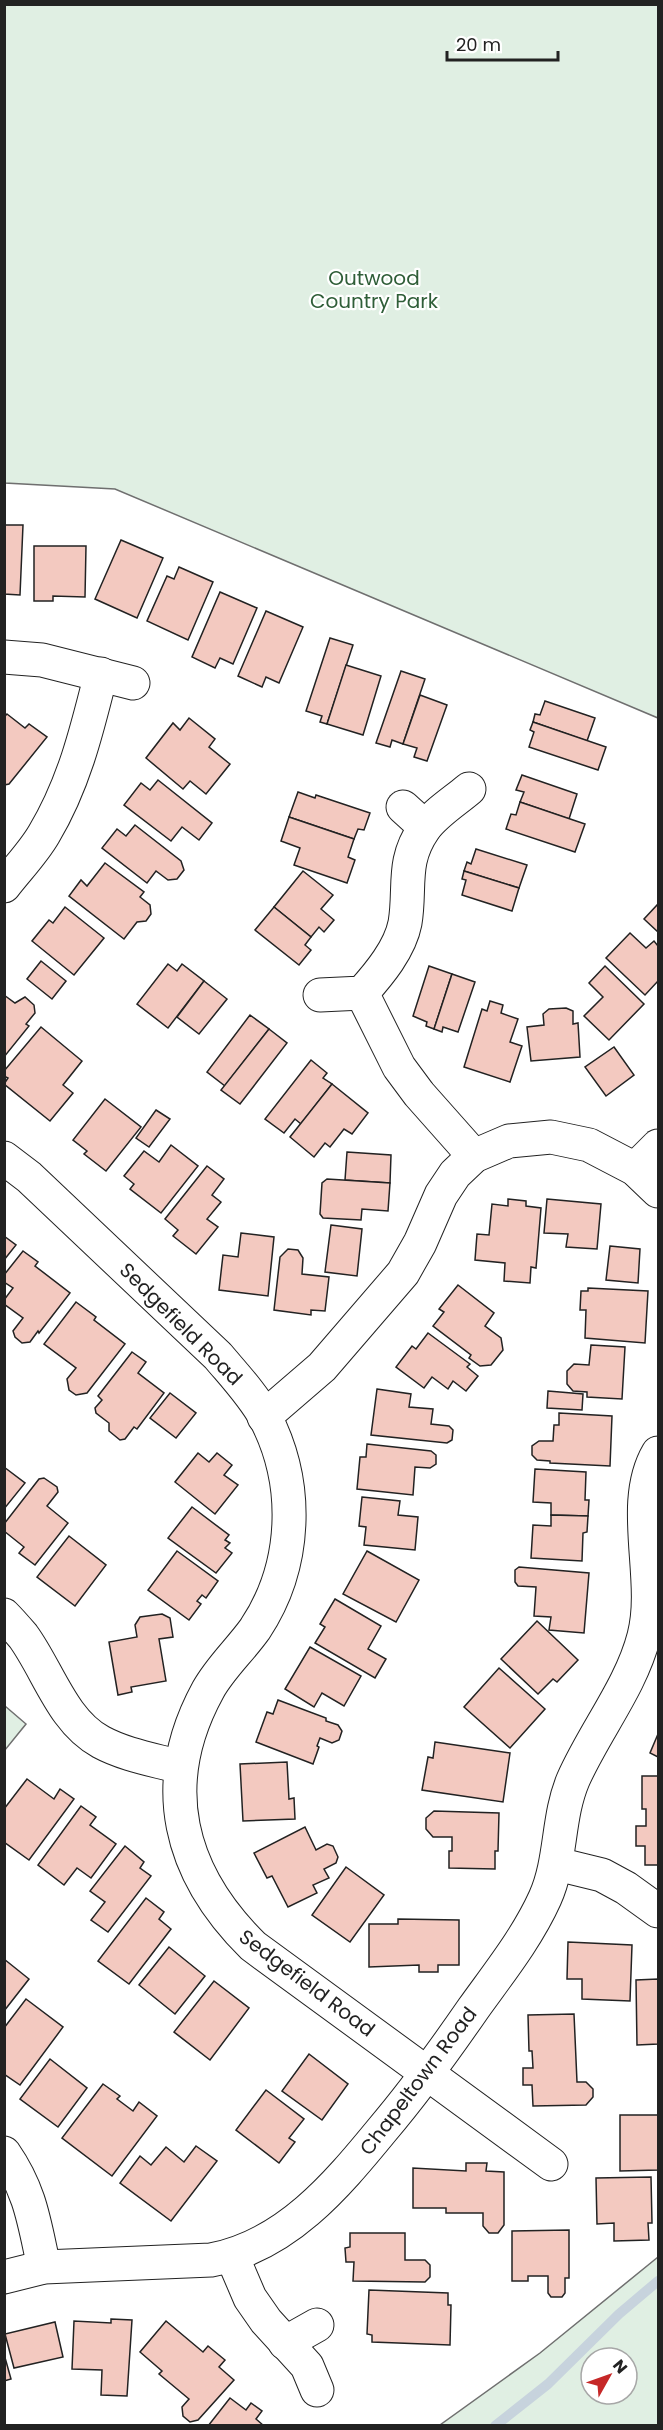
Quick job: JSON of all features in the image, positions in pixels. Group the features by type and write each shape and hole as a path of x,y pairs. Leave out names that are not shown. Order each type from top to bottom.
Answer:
{"street":[{"path":"4,657 42,660 133,683"},
{"path":"4,886 43,836 60,802 81,755 101,674"},
{"path":"320,995 362,993 377,975 396,946 405,923 406,877 414,817 469,789"},
{"path":"362,993 399,1067 419,1094 474,1156"},
{"path":"264,1417 322,1367 403,1273 420,1243 441,1195 455,1174 474,1156 509,1141 551,1137 589,1144 635,1169 658,1191"},
{"path":"635,1169 658,1146"},
{"name":"Sedgefield Road","path":"4,1158 28,1177 218,1356 244,1387 264,1417 286,1477 290,1513 287,1553 276,1588 256,1628 208,1689 192,1723 180,1767 179,1804 185,1837 196,1868 211,1897 230,1923 253,1946 551,2164"},
{"name":"Chapeltown Road","path":"4,2277 44,2267 211,2260 232,2256 258,2245 314,2206 339,2183 428,2074 519,1943 545,1899 557,1864 560,1829 569,1789 636,1661 645,1633 647,1606 646,1485 658,1453"},
{"path":"4,1615 23,1636 68,1710 84,1730 102,1742 123,1751 180,1767"},
{"path":"557,1864 602,1875 626,1888 658,1911"},
{"path":"4,2153 18,2173 29,2197 44,2267"},
{"path":"232,2256 250,2298 285,2343 307,2366 317,2390"},
{"path":"285,2343 317,2325"}],"green space":[{"name":"Outwood Country Park","path":"5,4 658,5 658,718 115,489 5,483"},
{"path":"5,1706 26,1724 5,1750"},
{"path":"658,2257 658,2425 440,2425 540,2353"}],"building":[{"path":"4,525 23,525 20,595 4,594"},
{"path":"121,540 163,558 137,618 95,599"},
{"path":"34,546 86,546 85,597 53,596 53,601 34,601"},
{"path":"179,567 213,582 188,640 147,621 167,576 174,579"},
{"path":"220,592 257,608 233,664 220,658 215,668 192,657"},
{"path":"266,611 303,627 279,683 266,677 262,687 238,676"},
{"path":"330,638 353,645 327,724 320,722 322,716 306,711"},
{"path":"346,665 381,676 363,735 327,724"},
{"path":"401,671 425,679 403,744 392,740 390,747 376,743"},
{"path":"420,695 447,705 427,761 414,757 417,748 403,744"},
{"path":"545,701 595,718 587,741 533,722 535,714 540,715"},
{"path":"7,714 25,728 29,724 47,737 9,784 4,785 4,717"},
{"path":"189,718 215,739 209,747 230,764 206,794 190,781 183,789 146,758 173,723 180,730"},
{"path":"533,722 606,747 598,770 529,747 534,732 530,730"},
{"path":"522,775 577,794 569,819 520,802 524,792 516,790"},
{"path":"158,780 212,823 199,840 182,827 171,841 124,805 141,783 150,790"},
{"path":"298,792 315,798 316,795 370,813 364,830 358,829 354,839 289,817"},
{"path":"520,802 585,824 575,852 506,829 511,814 516,815"},
{"path":"289,817 354,839 348,857 355,860 347,883 294,865 300,848 281,841"},
{"path":"135,825 181,861 184,870 177,879 168,880 156,871 147,883 102,848 117,829 126,836"},
{"path":"476,849 527,865 519,888 464,871 467,862 471,864"},
{"path":"105,863 144,892 140,897 150,905 151,914 146,921 137,922 124,939 69,896 81,880 87,886"},
{"path":"303,871 333,895 321,909 334,920 324,932 319,927 311,937 274,907"},
{"path":"464,871 519,888 512,911 462,895 466,880 462,879"},
{"path":"658,904 658,932 644,919"},
{"path":"65,907 104,938 74,975 32,941 49,920 53,923"},
{"path":"274,907 311,937 305,945 311,950 299,965 255,930"},
{"path":"630,933 646,948 654,941 658,946 658,981 645,995 606,958"},
{"path":"41,961 66,981 52,999 27,979"},
{"path":"168,964 177,971 182,964 204,981 168,1028 137,1004"},
{"path":"429,966 452,974 434,1029 426,1026 427,1022 413,1016"},
{"path":"605,966 644,1004 609,1040 584,1016 603,997 589,983"},
{"path":"452,974 475,982 458,1032 443,1027 442,1032 434,1029"},
{"path":"204,981 227,999 199,1034 177,1017"},
{"path":"4,995 15,1003 25,997 34,1005 35,1013 26,1024 29,1026 4,1057"},
{"path":"490,1001 503,1005 501,1013 518,1019 510,1042 522,1046 510,1082 464,1067 482,1009 487,1011"},
{"path":"566,1008 573,1011 573,1024 578,1023 580,1057 531,1061 527,1027 544,1025 543,1014 549,1009"},
{"path":"250,1015 269,1029 225,1086 207,1072"},
{"path":"41,1027 82,1061 63,1085 73,1093 50,1121 4,1084 8,1078 4,1076 4,1071"},
{"path":"269,1029 287,1043 240,1104 221,1090"},
{"path":"614,1047 634,1075 606,1096 585,1067"},
{"path":"311,1060 327,1073 323,1078 332,1084 301,1124 295,1119 284,1133 265,1119"},
{"path":"332,1084 368,1113 352,1134 344,1129 330,1147 325,1143 314,1157 290,1137"},
{"path":"105,1099 141,1127 106,1171 84,1154 87,1151 73,1140"},
{"path":"156,1110 170,1119 149,1147 136,1138"},
{"path":"171,1145 198,1166 161,1213 130,1189 134,1184 124,1176 144,1151 159,1162"},
{"path":"347,1152 391,1155 390,1183 345,1180"},
{"path":"207,1166 224,1179 212,1195 221,1202 207,1219 218,1227 196,1254 173,1236 178,1230 165,1219"},
{"path":"327,1179 390,1183 388,1211 362,1209 361,1220 323,1218 320,1214 322,1183"},
{"path":"508,1199 526,1201 526,1206 541,1208 536,1268 531,1267 530,1283 504,1281 505,1263 475,1260 477,1234 489,1235 492,1204 508,1206"},
{"path":"547,1199 601,1204 597,1249 566,1247 568,1234 544,1233"},
{"path":"331,1225 362,1229 357,1276 325,1272"},
{"path":"241,1233 274,1237 268,1296 219,1290 223,1255 238,1257"},
{"path":"4,1236 16,1245 4,1260"},
{"path":"610,1246 640,1249 638,1283 606,1280"},
{"path":"288,1249 298,1250 303,1258 302,1274 329,1277 325,1311 311,1310 311,1315 274,1310 280,1257"},
{"path":"23,1251 38,1262 35,1266 70,1293 39,1333 38,1331 30,1342 22,1343 15,1337 13,1331 23,1318 4,1304 4,1300 13,1288 4,1282 4,1275"},
{"path":"458,1285 494,1313 485,1326 501,1338 503,1350 491,1365 480,1366 469,1358 471,1355 433,1326 444,1312 439,1309"},
{"path":"588,1288 648,1291 645,1343 585,1338 586,1310 580,1310 581,1291 588,1291"},
{"path":"76,1302 96,1317 94,1320 125,1344 87,1393 76,1395 69,1390 67,1379 76,1368 44,1344"},
{"path":"428,1333 470,1364 467,1367 478,1376 466,1391 453,1381 448,1389 432,1377 424,1388 396,1367 412,1346 416,1349"},
{"path":"591,1345 625,1347 622,1399 587,1397 587,1392 573,1391 567,1384 567,1371 574,1364 589,1365"},
{"path":"132,1352 146,1362 138,1373 164,1393 137,1429 134,1427 125,1439 120,1440 109,1431 109,1423 96,1413 95,1408 102,1400 98,1396"},
{"path":"377,1389 411,1394 409,1407 433,1409 431,1424 449,1426 453,1430 452,1440 447,1443 371,1435"},
{"path":"548,1391 583,1394 582,1410 547,1408"},
{"path":"170,1393 196,1413 176,1438 150,1418"},
{"path":"559,1413 612,1416 610,1466 550,1463 550,1461 537,1460 532,1455 532,1446 539,1441 553,1441 554,1425 559,1425"},
{"path":"367,1444 431,1451 436,1455 436,1464 430,1468 415,1467 413,1495 357,1489 360,1457 366,1457"},
{"path":"198,1453 209,1462 217,1453 232,1465 224,1475 238,1485 215,1514 175,1482"},
{"path":"4,1467 25,1483 4,1509"},
{"path":"535,1469 586,1472 585,1500 589,1500 588,1516 551,1515 551,1503 533,1502"},
{"path":"44,1478 57,1487 58,1492 47,1506 68,1523 35,1565 19,1553 24,1547 4,1531 4,1524 39,1479"},
{"path":"362,1497 400,1501 398,1515 418,1517 415,1550 364,1545 366,1527 359,1526"},
{"path":"192,1507 229,1535 225,1540 230,1543 225,1548 232,1553 216,1573 168,1538"},
{"path":"551,1515 588,1516 587,1532 583,1533 582,1561 531,1558 533,1525 551,1526"},
{"path":"69,1536 106,1565 75,1606 37,1577"},
{"path":"177,1551 218,1581 206,1598 202,1595 197,1601 201,1604 189,1620 148,1590"},
{"path":"367,1551 419,1580 396,1622 343,1594"},
{"path":"519,1567 589,1573 584,1633 549,1630 551,1617 534,1616 536,1587 518,1586 515,1582 515,1570"},
{"path":"335,1599 381,1626 368,1649 386,1659 375,1678 315,1643 325,1627 320,1624"},
{"path":"162,1614 170,1618 173,1637 159,1639 166,1681 131,1687 132,1692 118,1695 109,1642 137,1637 135,1625 140,1617"},
{"path":"537,1621 578,1660 557,1682 553,1679 538,1694 501,1659"},
{"path":"310,1647 361,1676 344,1706 322,1693 314,1707 285,1689"},
{"path":"499,1668 545,1709 510,1748 464,1707"},
{"path":"278,1700 326,1718 326,1721 338,1725 342,1731 339,1740 332,1743 320,1738 313,1764 256,1742 267,1712 273,1714"},
{"path":"658,1734 658,1757 650,1753"},
{"path":"435,1742 510,1753 503,1802 422,1790 428,1757 433,1758"},
{"path":"287,1762 289,1799 294,1798 295,1819 243,1821 240,1764"},
{"path":"642,1776 658,1776 658,1865 645,1865 645,1846 636,1846 636,1826 646,1826 646,1809 642,1809"},
{"path":"27,1779 54,1799 60,1789 74,1799 29,1860 4,1842 4,1809"},
{"path":"81,1806 96,1817 90,1825 116,1844 91,1878 77,1868 64,1885 38,1865"},
{"path":"434,1811 499,1813 495,1869 449,1868 452,1837 433,1837 426,1829 426,1818"},
{"path":"305,1827 316,1850 327,1844 333,1846 338,1857 336,1863 324,1869 329,1878 313,1885 317,1893 288,1907 272,1876 267,1878 254,1853"},
{"path":"125,1846 144,1862 140,1868 151,1876 108,1932 91,1920 105,1902 90,1891"},
{"path":"346,1867 384,1895 350,1942 312,1915"},
{"path":"146,1898 164,1912 159,1919 171,1929 129,1984 98,1961"},
{"path":"398,1919 459,1920 459,1965 438,1965 438,1972 419,1972 419,1965 369,1967 369,1924 398,1924"},
{"path":"568,1942 632,1945 630,2001 582,1999 582,1979 567,1979"},
{"path":"169,1947 205,1976 175,2014 139,1985"},
{"path":"4,1959 29,1979 4,2011"},
{"path":"658,1979 658,2044 637,2045 636,1980"},
{"path":"214,1981 249,2008 210,2060 174,2032"},
{"path":"26,1999 63,2027 20,2085 4,2074 4,2028"},
{"path":"574,2014 577,2082 586,2082 593,2089 593,2097 586,2105 533,2106 532,2085 523,2085 523,2068 533,2068 532,2051 529,2051 528,2015"},
{"path":"309,2054 348,2084 322,2120 282,2091"},
{"path":"50,2059 87,2088 58,2127 20,2099"},
{"path":"103,2084 120,2096 117,2099 133,2111 139,2102 157,2116 112,2176 62,2138"},
{"path":"266,2090 304,2119 289,2138 295,2142 279,2163 236,2130"},
{"path":"620,2115 658,2115 658,2170 620,2171"},
{"path":"196,2146 217,2161 171,2221 120,2183 140,2156 151,2165 166,2147 184,2162"},
{"path":"466,2163 487,2163 486,2171 504,2172 504,2225 498,2233 489,2233 483,2226 483,2213 446,2213 446,2208 413,2208 413,2168 466,2171"},
{"path":"651,2177 652,2223 648,2223 649,2240 614,2241 614,2223 597,2224 596,2178"},
{"path":"569,2230 569,2278 565,2278 565,2293 562,2297 551,2297 548,2293 548,2276 528,2276 528,2281 512,2281 512,2231"},
{"path":"350,2233 405,2233 405,2260 425,2260 430,2265 430,2277 425,2282 353,2281 354,2262 346,2262 345,2248 350,2247"},
{"path":"369,2290 448,2293 448,2305 451,2305 450,2345 372,2342 372,2335 367,2334"},
{"path":"111,2319 132,2320 127,2396 101,2395 102,2370 72,2369 74,2321 111,2323"},
{"path":"166,2321 203,2352 208,2346 225,2360 219,2367 234,2380 198,2420 190,2422 183,2416 182,2407 189,2399 159,2374 162,2371 140,2352"},
{"path":"55,2322 63,2357 14,2368 5,2334"},
{"path":"4,2354 11,2379 4,2381"},
{"path":"230,2398 246,2410 251,2403 262,2411 256,2419 264,2426 208,2426"}],"waterway":[{"path":"495,2426 548,2384 619,2314 658,2281"}]}
